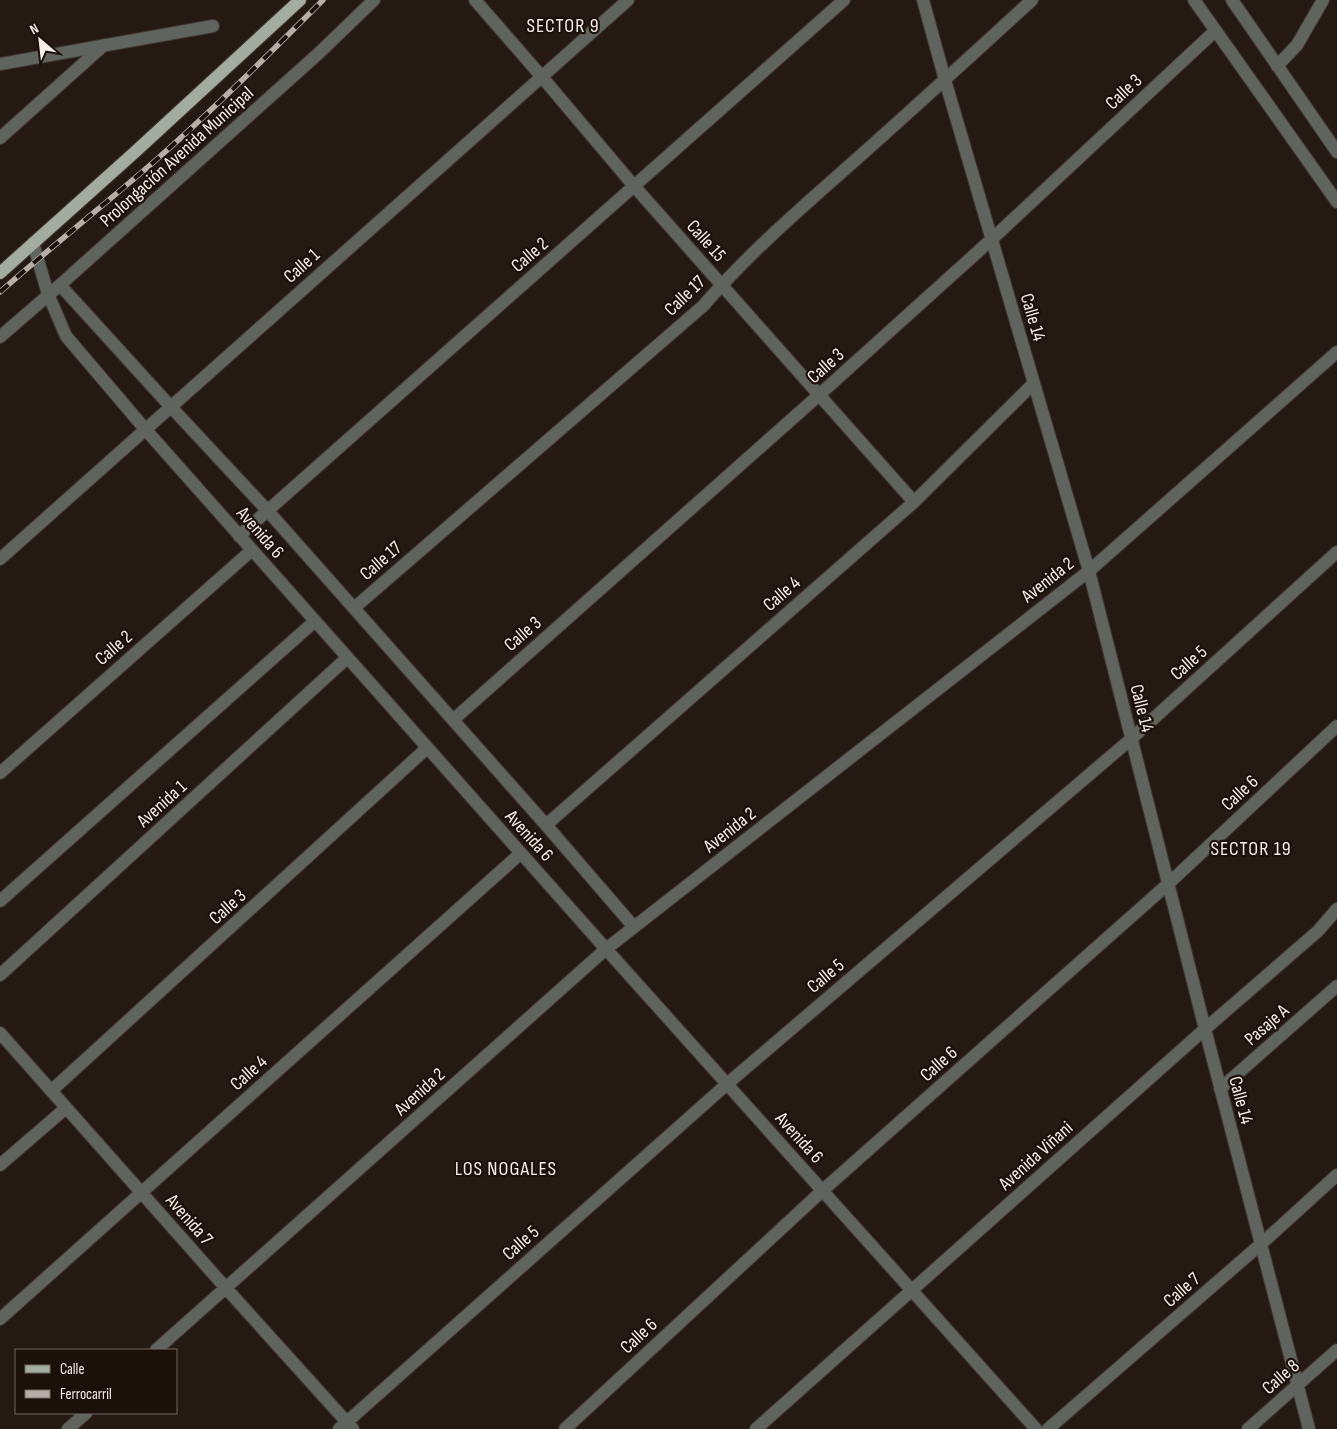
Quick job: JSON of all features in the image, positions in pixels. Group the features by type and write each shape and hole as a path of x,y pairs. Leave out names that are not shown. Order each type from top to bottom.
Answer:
{"main road":[{"name":"Prolongación Avenida Municipal","path":"0,273 300,0"}],"street":[{"name":"Prolongación Avenida Municipal","path":"0,337 319,53 374,0"},
{"name":"Calle 15","path":"475,0 634,186 914,502"},
{"name":"Calle 1","path":"0,559 628,0"},
{"name":"Calle 2","path":"239,536 844,0"},
{"name":"Calle 14","path":"923,0 1089,571 1220,1090 1310,1429"},
{"name":"Calle 17","path":"354,608 703,306 721,284 759,246 1032,0"},
{"path":"1194,0 1337,202"},
{"path":"1232,0 1337,152"},
{"path":"1277,66 1298,45 1322,0"},
{"path":"0,64 213,26"},
{"name":"Calle 3","path":"453,720 820,395 992,239 1216,30"},
{"path":"0,138 105,44"},
{"name":"Avenida 6","path":"33,243 48,294 66,336 239,536 606,950 1036,1429"},
{"name":"Avenida 6","path":"60,285 267,510 634,927"},
{"name":"Avenida 2","path":"157,1349 606,950 1089,571 1337,352"},
{"name":"Calle 4","path":"546,825 914,502 1034,382"},
{"name":"Calle 2","path":"0,772 252,550"},
{"name":"Calle 5","path":"346,1427 727,1084 1131,739 1337,552"},
{"name":"Avenida 1","path":"0,901 315,621"},
{"name":"Avenida 1","path":"0,975 347,658"},
{"name":"Calle 6","path":"564,1429 822,1190 1168,884 1337,726"},
{"name":"Calle 3","path":"51,1091 427,748"},
{"name":"Calle 4","path":"0,1319 521,854"},
{"name":"Avenida Viñani","path":"756,1429 1318,931 1337,909"},
{"name":"Pasaje A","path":"1220,1090 1337,987"},
{"name":"Avenida 7","path":"0,1032 346,1427"},
{"path":"0,1165 66,1108"},
{"name":"Calle 7","path":"1048,1429 1261,1244 1337,1175"},
{"name":"Calle 8","path":"1248,1429 1337,1350"},
{"path":"68,1429 85,1414"}],"railway":[{"path":"0,292 178,141 241,82 323,0"}],"district":[{"name":"SECTOR 9","path":"563,25"},
{"name":"SECTOR 19","path":"1251,848"},
{"name":"LOS NOGALES","path":"506,1168"}]}
